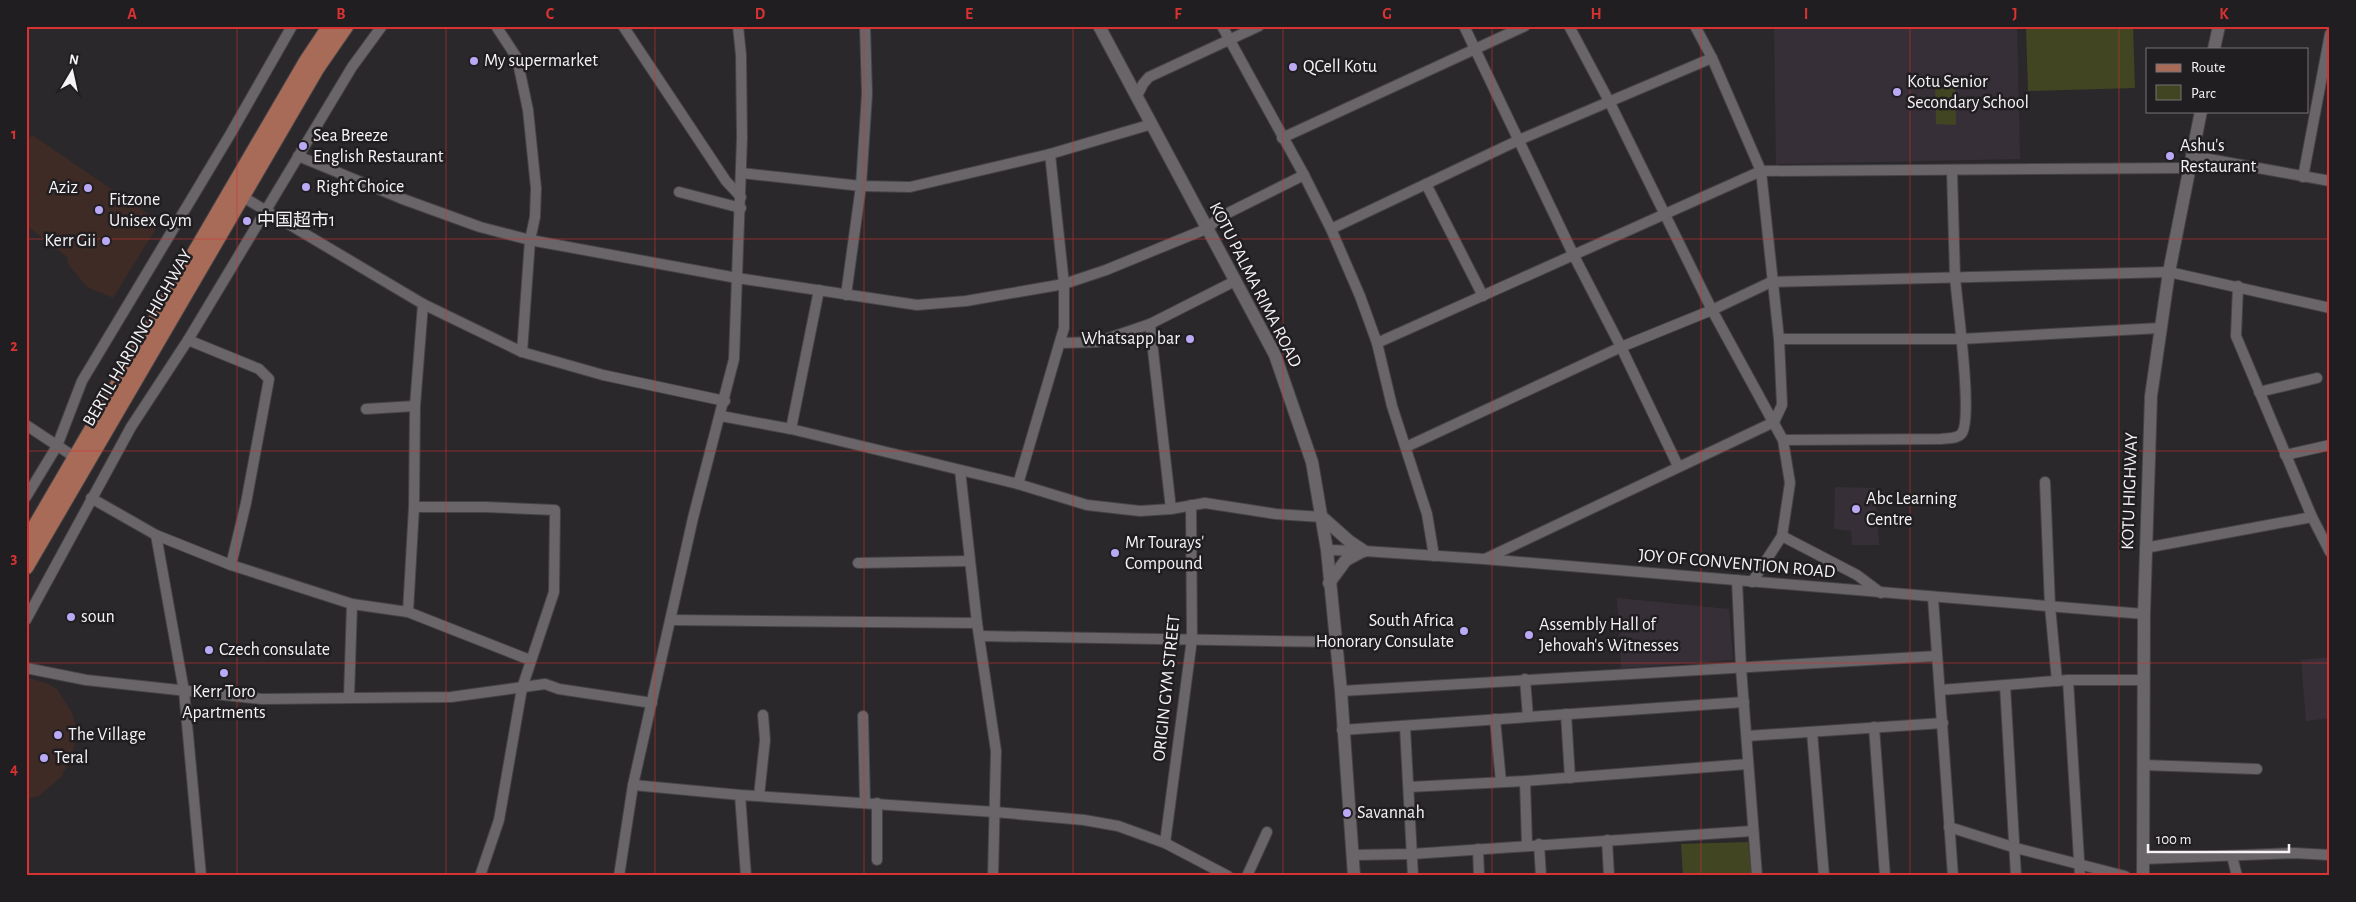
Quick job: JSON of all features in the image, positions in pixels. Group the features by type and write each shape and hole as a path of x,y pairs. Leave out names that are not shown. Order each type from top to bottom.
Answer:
{"main road":[{"name":"BERTIL HARDING HIGHWAY","path":"26,542 306,62 330,26"},
{"name":"BERTIL HARDING HIGHWAY","path":"26,567 243,197 316,68 346,26"}],"street":[{"path":"26,497 57,446 82,381 226,141 292,26"},
{"path":"26,620 131,427 188,340 352,67 382,26"},
{"path":"496,26 517,58 528,110 536,198 535,217 530,240 522,352"},
{"path":"623,26 726,181 741,197"},
{"path":"619,876 633,785 693,518 725,401 734,359 741,208 741,55 738,26"},
{"path":"846,295 862,186 867,94 866,26"},
{"name":"KOTU PALMA RIMA ROAD","path":"1099,26 1275,355 1312,462 1327,550 1341,691 1342,730 1354,876"},
{"path":"1222,26 1304,175 1331,229 1360,296 1377,343 1392,406 1427,514 1434,556"},
{"path":"1137,96 1149,77 1259,26"},
{"path":"1464,26 1574,256 1621,347 1678,466"},
{"path":"1282,138 1525,26"},
{"path":"1569,26 1610,103 1712,310 1783,440 1790,483 1782,536 1752,582"},
{"path":"1484,559 1774,422 1782,405 1779,339 1771,282 1761,171 1712,58 1695,26"},
{"path":"2214,48 2219,26"},
{"path":"2303,177 2326,68 2330,34"},
{"path":"1331,229 1519,140 1610,103 1712,58"},
{"name":"KOTU HIGHWAY","path":"2144,876 2143,680 2149,429 2160,328 2169,272 2201,112"},
{"path":"741,173 862,186 910,187 1050,154 1152,124"},
{"path":"1018,484 1064,328 1064,284 1050,154"},
{"path":"298,156 471,224 530,240 737,278 917,305 966,300 1064,284 1106,270 1206,229 1222,216 1304,175"},
{"path":"2192,156 2330,181"},
{"path":"1377,343 1761,171 2189,168"},
{"path":"1783,440 1941,439 1955,438 1962,434 1966,405 1956,278 1952,171"},
{"path":"1426,184 1483,296"},
{"path":"679,192 741,208"},
{"path":"243,197 423,304 522,352 602,376 725,401"},
{"path":"1406,447 1621,347 1712,310 1771,282 2169,272 2330,308"},
{"path":"1061,343 1097,342 1150,324 1235,282"},
{"path":"2238,286 2236,336 2285,456 2330,552"},
{"path":"792,429 819,290"},
{"path":"408,612 414,508 415,406 423,304"},
{"path":"1150,324 1171,510"},
{"path":"1779,339 1961,339 2160,328"},
{"path":"188,340 259,369 269,379 246,503 231,565"},
{"path":"2259,392 2317,378"},
{"path":"366,408 415,406"},
{"path":"721,416 792,429 1018,484 1086,505 1140,511 1171,510 1205,503 1276,514 1322,517 1349,541 1364,551 1346,560 1329,583"},
{"path":"26,425 76,458"},
{"path":"2285,456 2330,445"},
{"path":"960,470 977,623 996,751 993,876"},
{"path":"2045,482 2050,606 2057,681"},
{"path":"91,498 156,535 231,565 352,604 408,612 530,660"},
{"name":"ORIGIN GYM STREET","path":"1165,843 1192,639 1191,505"},
{"path":"414,508 485,507 555,510 554,592 522,688 499,820 480,876"},
{"path":"2146,548 2312,516"},
{"path":"156,535 184,691 201,876"},
{"path":"1782,536 1857,575 1881,593"},
{"name":"JOY OF CONVENTION ROAD","path":"1327,550 1484,559 1933,598 2144,614"},
{"path":"858,564 970,561"},
{"path":"1738,580 1741,668 1752,831 1757,876"},
{"path":"1933,598 1953,876"},
{"path":"349,697 352,604"},
{"path":"671,620 977,623"},
{"path":"979,636 1336,642"},
{"path":"1341,691 1937,656"},
{"path":"26,668 86,680 262,699 451,697 545,684 652,703"},
{"path":"1525,679 1528,717"},
{"path":"1940,690 2068,680 2143,680"},
{"path":"2068,680 2080,876"},
{"path":"2005,685 2016,848 2016,876"},
{"path":"1342,730 1744,702"},
{"path":"1566,714 1570,778"},
{"path":"759,796 765,740 763,715"},
{"path":"864,716 865,802"},
{"path":"1495,719 1501,782"},
{"path":"1747,736 1943,723"},
{"path":"1405,727 1414,876"},
{"path":"1874,727 1885,876"},
{"path":"1812,732 1824,876"},
{"path":"1409,787 1570,778 1748,764"},
{"path":"2143,765 2257,769"},
{"path":"1525,781 1527,845"},
{"path":"633,785 740,795 877,802 1084,820 1118,826 1165,843 1228,876"},
{"path":"740,795 746,876"},
{"path":"877,802 877,860"},
{"path":"1949,827 2016,848 2125,876"},
{"path":"1353,855 1412,854 1752,831"},
{"path":"1247,876 1267,832"},
{"path":"1607,840 1609,876"},
{"path":"1539,844 1541,876"},
{"path":"1478,849 1479,876"},
{"path":"2143,860 2294,853 2330,855"},
{"path":"2232,856 2237,876"}],"shaded area":[{"name":"Kotu Senior Secondary School","path":"1774,26 2017,26 2020,159 1776,164"},
{"path":"32,135 160,222 113,298 87,287 68,264 68,258 26,225 26,143"},
{"name":"Abc Learning Centre","path":"1835,487 1875,488 1879,545 1852,545 1851,531 1834,529"},
{"path":"1617,598 1729,609 1733,660 1621,668"},
{"path":"2330,657 2330,718 2306,721 2301,660"},
{"name":"The Village","path":"26,677 46,683 57,689 72,713 76,727 70,761 61,777 39,796 26,799"}],"green space":[{"path":"2026,26 2133,26 2135,88 2028,91"},
{"path":"1955,82 1956,125 1936,124 1935,84"},
{"path":"1748,842 1752,876 1683,876 1681,844"}],"place":[{"name":"My supermarket","path":"474,61"},
{"name":"QCell Kotu","path":"1293,67"},
{"name":"Kotu Senior Secondary School","path":"1897,92"},
{"name":"Sea Breeze English Restaurant","path":"303,146"},
{"name":"Ashu's Restaurant","path":"2170,156"},
{"name":"Right Choice","path":"306,187"},
{"name":"Aziz","path":"88,188"},
{"name":"Fitzone Unisex Gym","path":"99,210"},
{"name":"中国超市1","path":"247,221"},
{"name":"Kerr Gii","path":"106,241"},
{"name":"Whatsapp bar","path":"1190,339"},
{"name":"Abc Learning Centre","path":"1856,509"},
{"name":"Mr Tourays' Compound","path":"1115,553"},
{"name":"soun","path":"71,617"},
{"name":"South Africa Honorary Consulate","path":"1464,631"},
{"name":"Assembly Hall of Jehovah's Witnesses","path":"1529,635"},
{"name":"Czech consulate","path":"209,650"},
{"name":"Kerr Toro Apartments","path":"224,673"},
{"name":"The Village","path":"58,735"},
{"name":"Teral","path":"44,758"},
{"name":"Savannah","path":"1347,813"}]}
